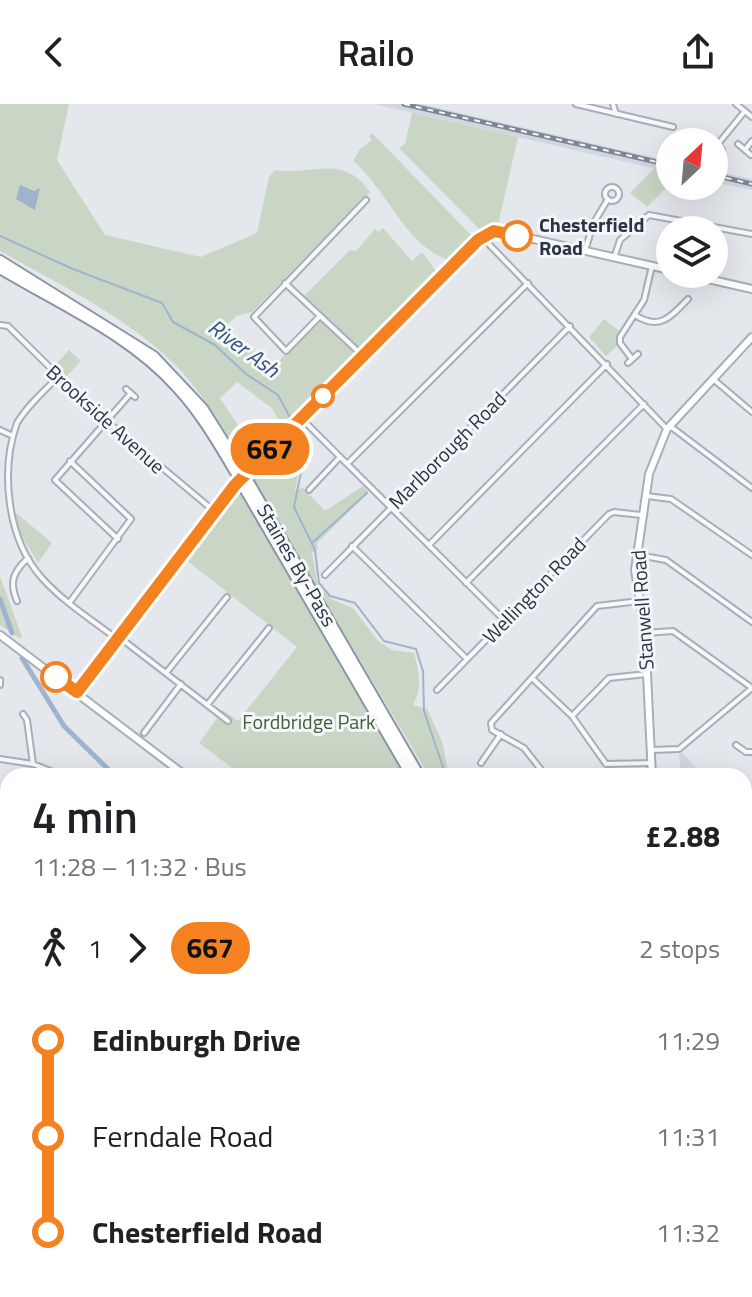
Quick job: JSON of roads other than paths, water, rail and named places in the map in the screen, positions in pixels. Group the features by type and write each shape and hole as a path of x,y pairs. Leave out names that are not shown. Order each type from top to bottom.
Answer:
{"highway":[{"name":"Staines By-Pass","path":"0,260 134,341 161,362 203,408 406,768"},
{"name":"Staines By-Pass","path":"0,269 110,333 152,364 195,409 239,472"},
{"name":"Staines By-Pass","path":"249,490 415,768"}],"street":[{"path":"580,104 673,127"},
{"path":"613,104 617,112"},
{"path":"736,104 752,117"},
{"path":"617,112 623,105"},
{"path":"728,132 745,111"},
{"path":"745,150 752,141"},
{"path":"738,144 751,155"},
{"path":"585,251 593,224 608,199"},
{"path":"320,316 286,351 254,317 366,200"},
{"path":"614,258 620,240 649,215 752,234"},
{"path":"77,692 235,485 482,237 498,231 656,267"},
{"path":"482,237 669,428 752,488"},
{"path":"638,354 630,361 620,343 623,331 644,300 652,266"},
{"path":"285,283 363,356"},
{"path":"347,464 528,283"},
{"path":"728,284 752,289"},
{"path":"635,315 651,323 661,323 688,299"},
{"name":"Brookside Avenue","path":"0,325 8,326 106,421 215,512"},
{"name":"Marlborough Road","path":"325,575 570,326"},
{"name":"Stanwell Road","path":"652,768 645,633 636,555 644,495 654,459 669,428 752,337"},
{"path":"429,545 607,364"},
{"path":"58,377 22,416 11,435 3,465 5,499 28,558 45,581 70,602 228,721"},
{"path":"713,379 752,412"},
{"path":"118,539 56,483 56,477 131,393"},
{"path":"466,583 644,404"},
{"path":"297,422 340,457 505,621"},
{"path":"0,430 11,435"},
{"path":"309,490 340,457"},
{"path":"70,461 130,516 131,522 70,602"},
{"path":"644,495 671,499 752,555"},
{"name":"Wellington Road","path":"437,690 609,514 641,515"},
{"path":"352,546 467,659"},
{"path":"636,555 666,560 752,622"},
{"path":"17,601 12,589 13,576 28,558"},
{"path":"166,673 227,597"},
{"path":"540,768 524,748 490,726 493,720 597,606 640,601"},
{"path":"207,705 269,628"},
{"path":"645,633 673,631 752,688 679,749 652,750"},
{"path":"0,635 176,768"},
{"path":"572,716 609,678 647,674"},
{"path":"532,678 572,716 606,764 652,763"},
{"path":"144,733 181,684"},
{"path":"23,714 27,720 33,764"},
{"path":"481,763 501,734"},
{"path":"736,745 746,752 752,752"},
{"path":"0,759 43,768"}],"water":[{"path":"20,185 34,191 40,188 35,210 16,199"}],"waterway":[{"name":"River Ash","path":"0,236 73,269 162,303 173,322 215,345 246,374 278,395 293,423"},
{"name":"River Ash","path":"297,428 304,457 294,507 315,550 319,583 330,596 355,603 384,641 416,649 423,671 424,711 443,768"},
{"path":"312,543 367,493"},
{"path":"0,599 12,633"},
{"path":"22,658 64,726 107,768"}],"railway":[{"path":"404,104 656,162"},
{"path":"728,178 752,184"}],"place":[{"name":"Chesterfield Road","path":"517,236"}],"park label":[{"name":"Fordbridge Park","path":"309,721"}]}
